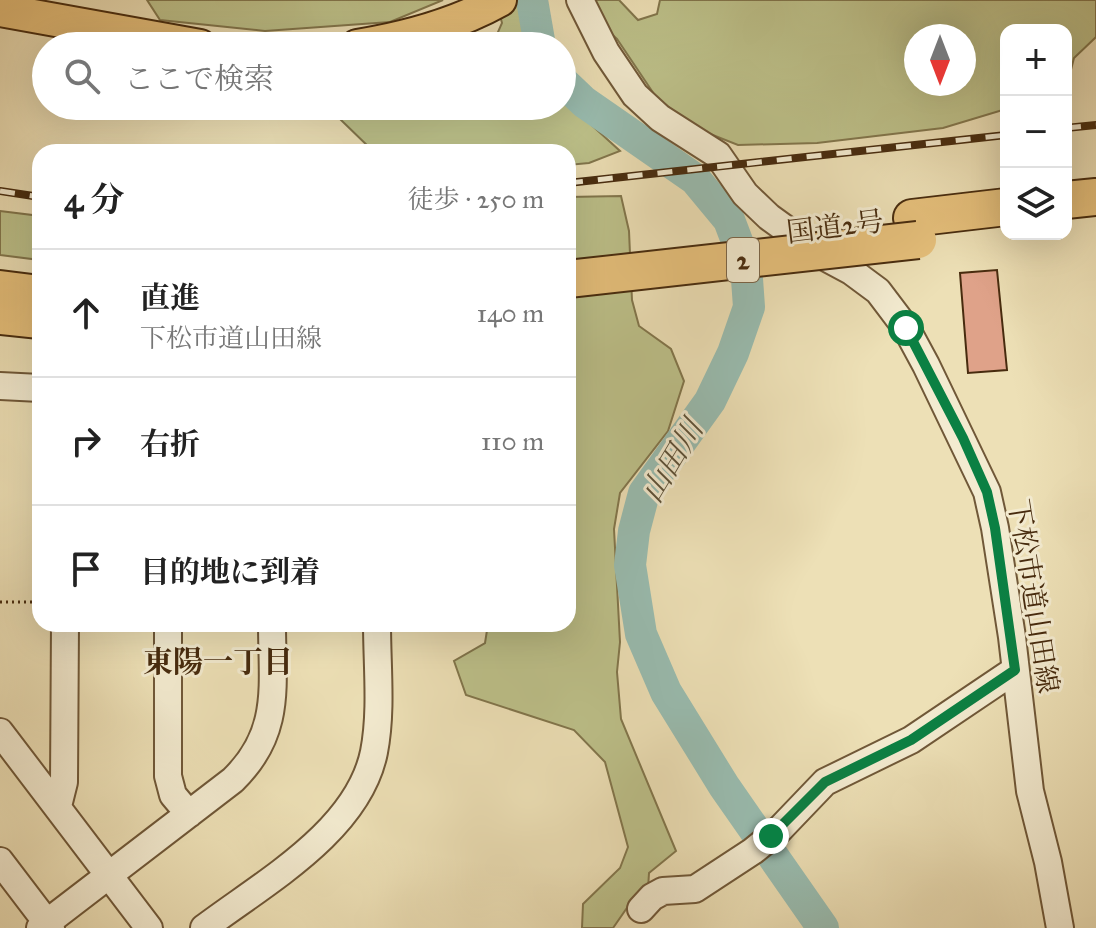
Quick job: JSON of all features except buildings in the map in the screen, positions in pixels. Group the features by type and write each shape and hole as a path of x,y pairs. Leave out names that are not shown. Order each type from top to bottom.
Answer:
{"highway":[{"path":"1072,199 1096,197"},
{"name":"国道2号","path":"576,278 915,229 1000,208"},
{"path":"1072,222 1096,220"},
{"name":"国道2号","path":"576,256 915,229 1000,230"},
{"path":"0,289 32,293"},
{"path":"0,316 32,319"}],"main road":[{"path":"418,32 497,2"},
{"path":"0,10 122,32"}],"street":[{"name":"下松市道山田線","path":"580,0 606,52 635,95 660,118 718,155 745,194 769,217 878,291 906,328 939,389 987,492 995,528 1030,791 1060,928"},
{"path":"0,386 32,388"},
{"path":"58,806 64,782 65,632"},
{"path":"168,632 168,776 173,795 189,814"},
{"path":"0,861 46,926 249,764 263,742 272,712 272,632"},
{"path":"204,928 315,844 341,820 361,789 373,754 377,724 377,632"},
{"path":"641,909 663,891 695,889 762,844 825,782 911,740 1015,670"},
{"path":"0,732 149,928"}],"path":[{"path":"0,602 32,602"}],"green space":[{"path":"147,0 443,0 390,22 265,31 160,20"},
{"path":"496,0 523,0 528,32 498,32 502,23"},
{"path":"589,0 619,0 638,20 657,14 660,0 1096,0 1096,37 1074,58 1072,66 1072,24 1000,24 1000,111 943,128 817,143 738,145 695,128 656,97 617,39 597,21"},
{"path":"576,111 620,151 589,163 576,164 576,144 366,144 341,120 576,120"},
{"path":"621,196 629,231 632,300 639,326 671,349 684,381 668,431 620,493 614,529 621,719 676,851 649,873 648,889 629,905 613,928 582,928 583,904 620,868 628,847 605,762 574,730 466,695 454,661 485,643 487,632 576,632 576,197"},
{"path":"0,211 32,215 32,259 0,255"}],"waterway":[{"name":"山田川","path":"532,0 538,32"},
{"name":"山田川","path":"576,94 695,179 729,220 746,265 749,307 733,353 710,401 644,493 634,531 630,565 641,634 666,692 724,786 823,928"}],"railway":[{"path":"1072,127 1096,125"},
{"path":"576,182 1000,136"},
{"path":"0,191 32,196"}],"district":[{"name":"東陽一丁目","path":"218,662"}],"route":[{"path":"771,836 825,782 911,740 1015,670 987,492 906,328"}]}
